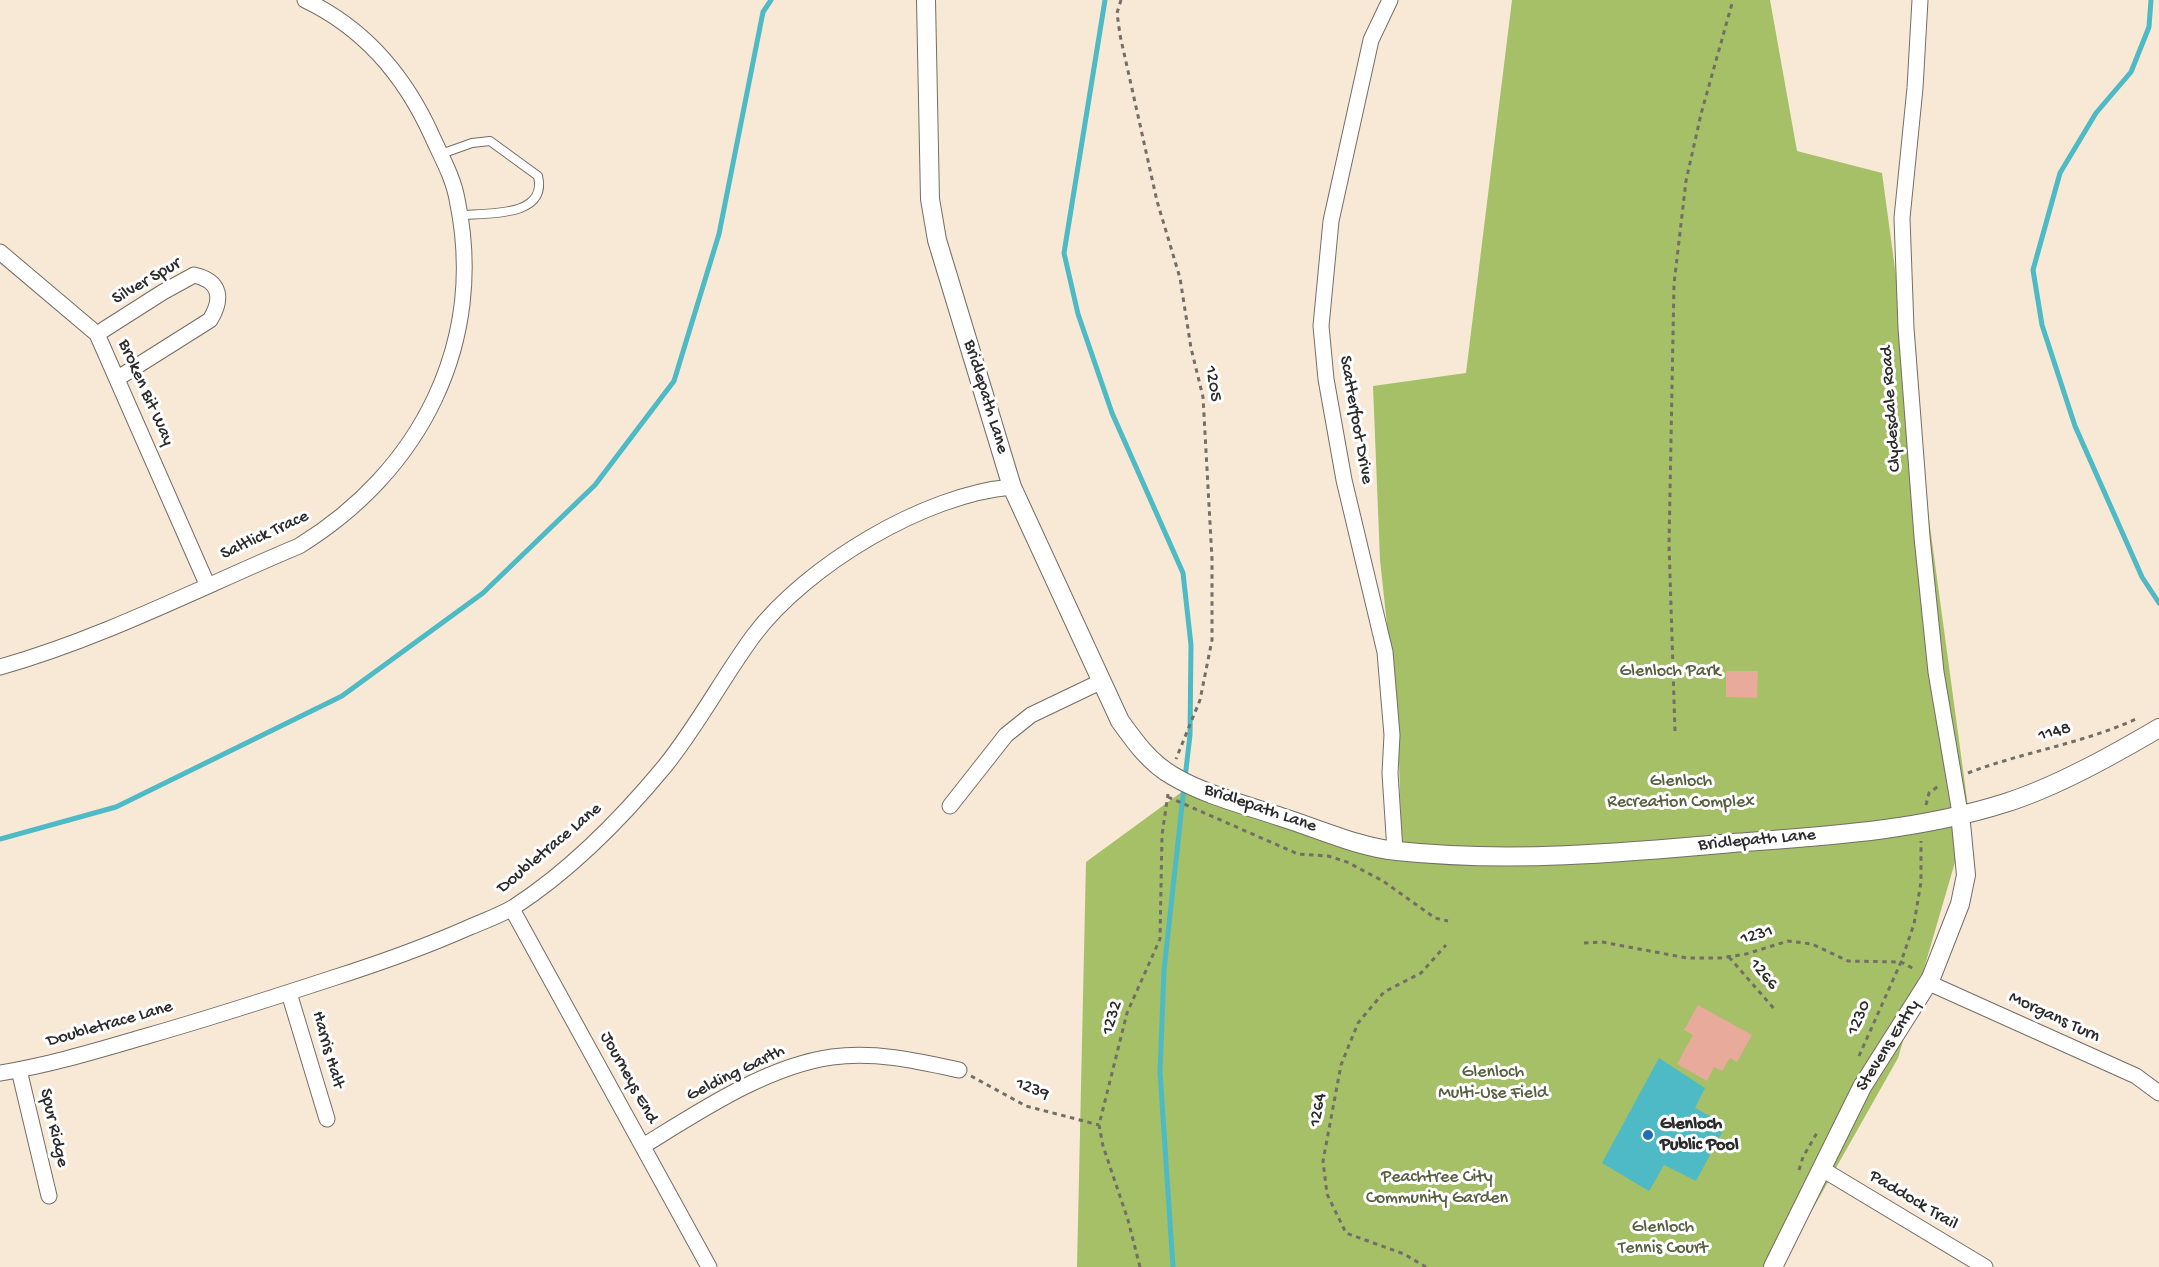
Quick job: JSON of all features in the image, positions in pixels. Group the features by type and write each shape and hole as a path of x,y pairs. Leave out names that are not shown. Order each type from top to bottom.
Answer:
{"street":[{"name":"Saltlick Trace","path":"0,667 35,657 299,546 363,499 398,458 439,389 457,339 465,265 457,197 422,115 393,69 352,27 305,0"},
{"name":"Bridlepath Lane","path":"926,0 930,199 946,272 1012,487 1100,682 1120,721 1145,755 1184,781 1367,846 1395,851 1528,857 1589,855 1834,835 1921,825 2017,798 2069,775 2159,728"},
{"name":"Scatterfoot Drive","path":"1390,0 1371,40 1331,221 1321,326 1326,379 1344,480 1385,651 1392,735 1390,773 1395,851"},
{"name":"Clydesdale Road","path":"1920,0 1915,88 1902,218 1906,328 1932,632 1960,813"},
{"name":"Broken Bit Way","path":"0,252 97,334 207,584"},
{"name":"Silver Spur","path":"97,334 170,287 194,275 206,278 217,292 219,305 210,320 118,378"},
{"name":"Doubletrace Lane","path":"0,1073 93,1052 289,993 417,951 512,909 594,842 633,804 667,763 756,633 786,602 827,567 871,537 919,512 970,494 1012,487"},
{"path":"950,806 1006,735 1031,715 1100,682"},
{"name":"Stevens Entry","path":"1773,1267 1862,1087 1930,981 1960,904 1966,875 1960,813"},
{"name":"Journeys End","path":"512,909 709,1267"},
{"name":"Morgans Turn","path":"1930,981 2136,1076 2159,1093"},
{"name":"Harris Halt","path":"289,993 327,1119"},
{"name":"Gelding Garth","path":"644,1146 780,1070 814,1060 834,1057 890,1057 918,1060 959,1070"},
{"name":"Spur Ridge","path":"19,1070 49,1196"},
{"name":"Paddock Trail","path":"1821,1169 1985,1267"}],"lane":[{"path":"440,154 472,143 490,141 538,176 540,186 536,197 519,209 460,214"}],"path":[{"name":"1205","path":"1121,0 1117,12 1120,35 1157,201 1180,278 1191,348 1203,397 1212,559 1212,640 1184,781"},
{"path":"1675,731 1669,544 1674,284 1686,181 1701,114 1733,0"},
{"name":"1148","path":"1955,777 2004,759 2068,745 2139,718"},
{"name":"1230","path":"1855,1065 1901,962 1914,924 1921,882 1921,825 1929,793 1933,788 1955,777"},
{"name":"1232","path":"1099,1125 1127,1013 1160,939 1162,835 1167,797 1184,781"},
{"path":"1167,797 1298,854 1328,856 1347,862 1383,881 1435,918 1448,921"},
{"name":"1231","path":"1584,943 1602,942 1687,958 1729,957 1788,941 1812,944 1848,961 1901,962 1930,981"},
{"name":"1264","path":"1426,1267 1404,1254 1346,1233 1327,1194 1323,1161 1341,1065 1359,1023 1384,992 1420,974 1446,945"},
{"name":"1266","path":"1729,957 1776,1011"},
{"name":"1239","path":"959,1070 1026,1106 1099,1125"},
{"path":"1099,1125 1140,1267"},
{"path":"1799,1173 1803,1157 1819,1130"}],"green space":[{"name":"Glenloch Recreation Complex","path":"1512,0 1770,0 1797,151 1882,173 1969,814 1898,1058 1780,1267 1077,1267 1086,862 1194,783 1376,849 1401,829 1398,726 1380,560 1373,386 1466,373"}],"water":[{"name":"Glenloch Public Pool","path":"1659,1058 1705,1088 1695,1108 1726,1125 1696,1181 1664,1165 1649,1191 1602,1163"}],"building":[{"path":"1726,671 1758,671 1757,698 1726,697"},
{"path":"1698,1005 1752,1035 1737,1062 1730,1058 1722,1071 1714,1067 1707,1081 1677,1064 1693,1035 1684,1030"}],"waterway":[{"path":"0,839 116,807 342,696 483,593 595,485 674,381 719,234 763,12 771,0"},
{"path":"1105,0 1064,253 1078,314 1112,413 1183,573 1191,645 1190,735 1185,778"},
{"path":"2151,0 2149,27 2131,72 2096,113 2060,173 2033,270 2042,325 2075,426 2142,577 2159,603"},
{"path":"1173,1267 1160,1072 1164,970 1184,787"}],"place":[{"name":"Glenloch Public Pool","path":"1648,1135"}],"park label":[{"name":"Glenloch Park","path":"1670,672"},
{"name":"Glenloch Multi-Use Field","path":"1493,1083"},
{"name":"Peachtree City Community Garden","path":"1437,1188"},
{"name":"Glenloch Tennis Court","path":"1663,1238"}]}
